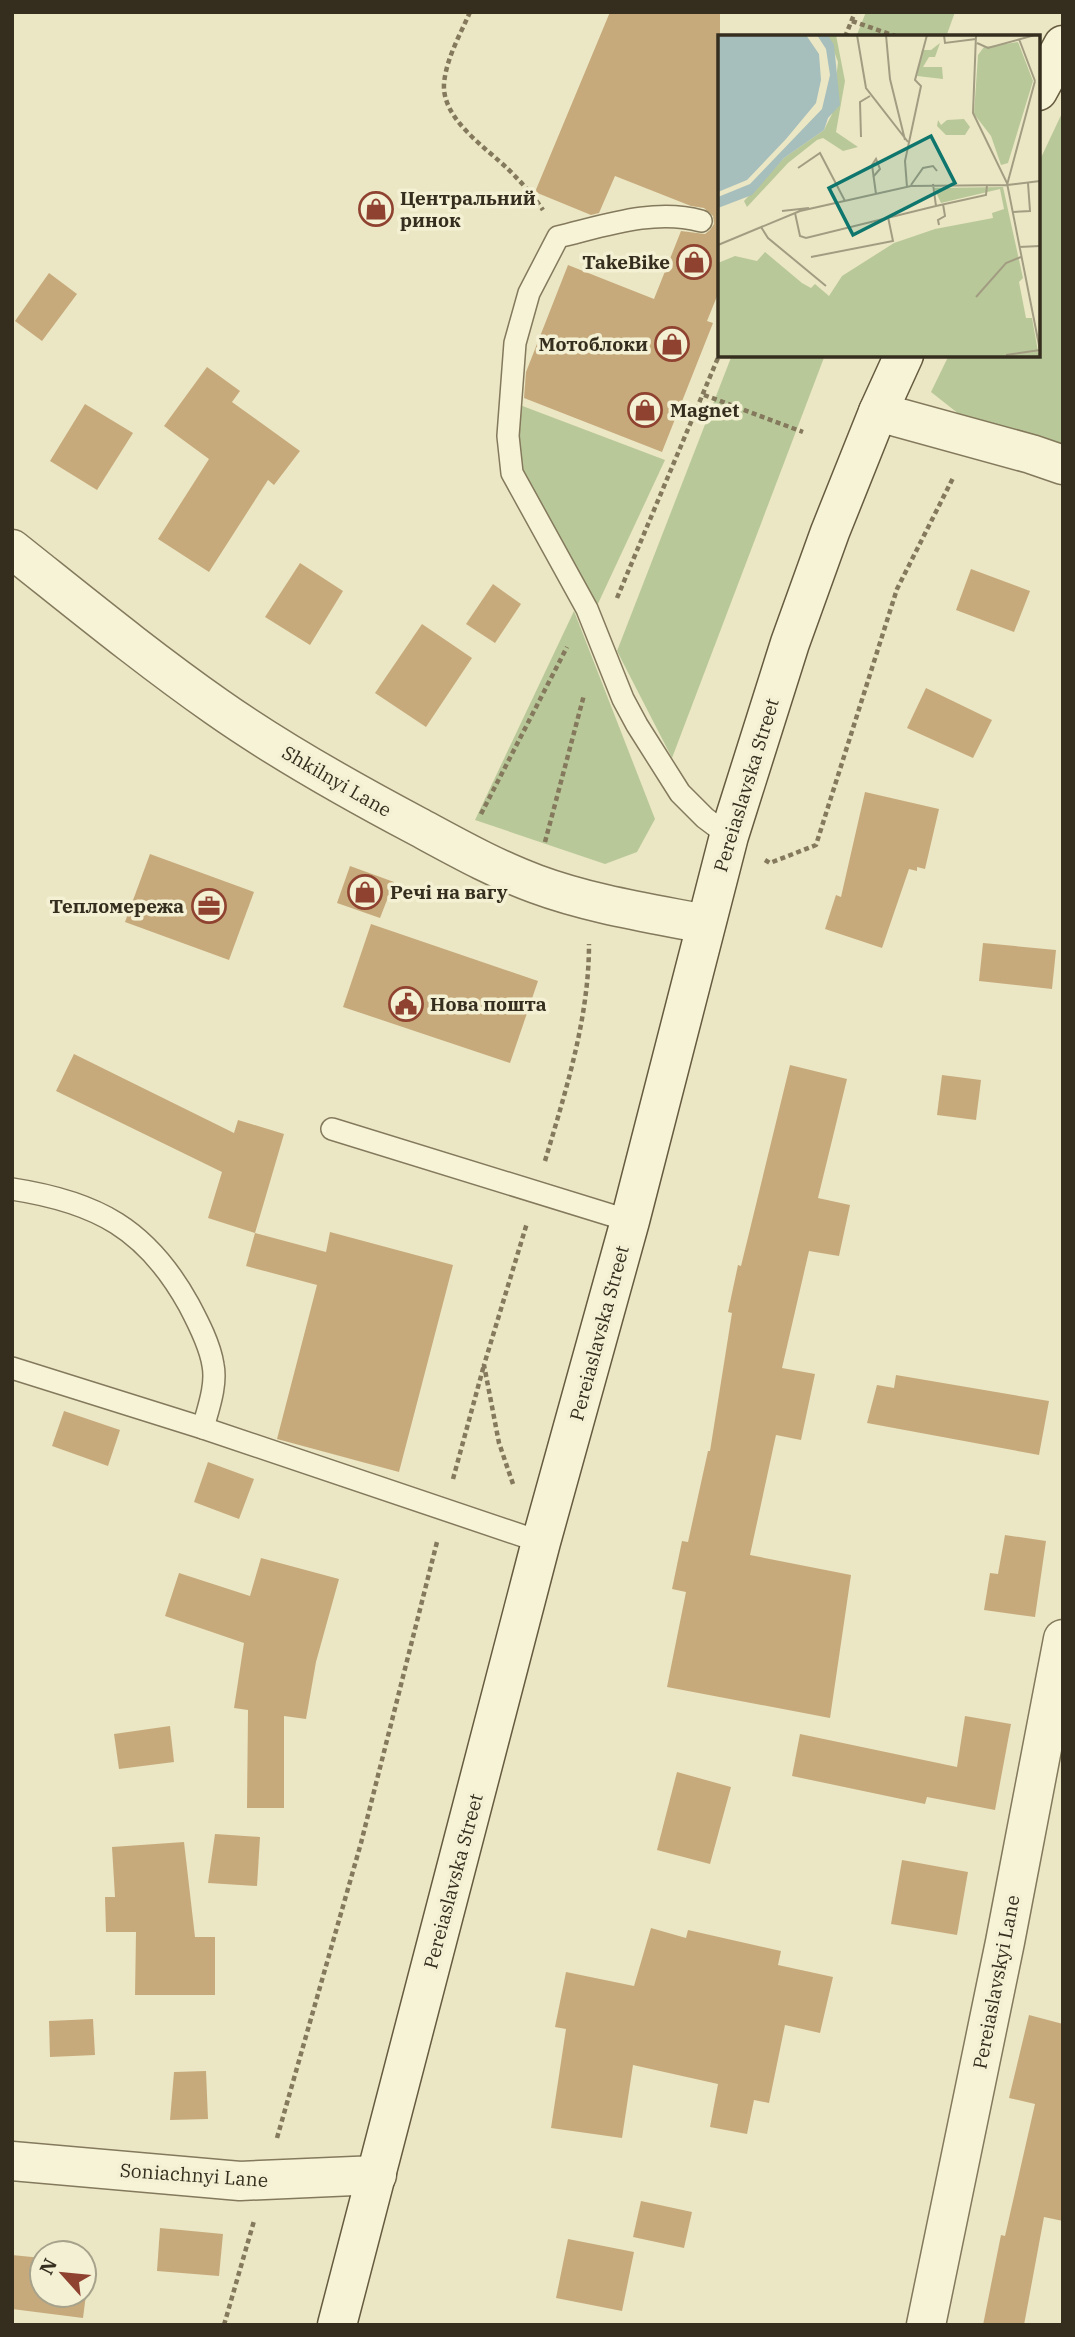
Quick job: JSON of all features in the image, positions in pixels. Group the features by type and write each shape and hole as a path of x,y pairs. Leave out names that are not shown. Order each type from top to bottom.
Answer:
{"main road":[{"path":"1040,87 1063,45"},
{"name":"Pereiaslavska Street","path":"337,2325 541,1542 630,1221 729,836 790,643 830,532 903,357"},
{"path":"878,412 1031,454 1063,466"},
{"name":"Shkilnyi Lane","path":"12,549 219,709 320,772 462,850 500,869 558,892 589,901 705,924"},
{"name":"Pereiaslavskyi Lane","path":"926,2325 1063,1639"},
{"name":"Soniachnyi Lane","path":"12,2161 211,2179 265,2180 377,2175"}],"lane":[{"path":"701,221 670,215 651,217 558,237 529,293 515,343 509,402 509,458 519,488 587,609 623,699 643,736 685,800 729,836"},
{"path":"332,1129 630,1221"},
{"path":"12,1189 40,1194 107,1216 126,1228 169,1273 195,1316 213,1364 214,1377 204,1428"},
{"path":"12,1368 204,1428 541,1542"}],"path":[{"path":"470,12 446,72 444,86 448,105 465,127 526,187 558,237"},
{"path":"846,35 855,12"},
{"path":"852,21 892,35"},
{"path":"704,395 803,432"},
{"path":"729,836 770,863 816,845 897,589 954,476 964,470"},
{"path":"462,850 587,609"},
{"path":"224,2325 377,1780 444,1510 484,1365"}],"green space":[{"path":"866,12 955,12 947,35 857,35"},
{"path":"1063,111 1063,444 978,429 931,392 948,357 1040,357 1040,160"},
{"path":"731,357 824,357 672,758 617,651"},
{"path":"499,397 665,460 596,608 499,432"},
{"path":"574,611 655,819 637,852 605,864 475,820"}],"building":[{"path":"610,12 720,12 718,294 707,321 713,323 662,452 524,398 526,372 568,265 654,299 681,231 705,234 714,224 713,216 704,208 691,206 615,176 599,213 591,215 535,192"},
{"path":"49,273 77,294 42,341 15,321"},
{"path":"207,367 240,391 232,402 300,451 274,485 268,480 209,572 158,539 209,459 164,426"},
{"path":"85,404 133,433 97,490 50,461"},
{"path":"300,563 343,591 310,645 265,617"},
{"path":"971,569 1030,591 1014,632 956,610"},
{"path":"493,584 521,604 495,643 466,624"},
{"path":"422,624 472,658 426,727 375,693"},
{"path":"926,688 992,720 973,758 907,728"},
{"path":"865,792 939,809 925,869 909,869 882,948 825,929 836,895 841,897"},
{"path":"150,854 254,892 229,960 125,922"},
{"name":"Речі на вагу","path":"350,866 394,882 380,918 337,903"},
{"path":"371,924 538,981 510,1063 343,1007"},
{"path":"983,943 1056,950 1052,989 979,981"},
{"path":"74,1054 234,1133 238,1120 284,1134 255,1233 208,1218 222,1172 56,1091"},
{"path":"790,1065 847,1079 818,1198 850,1205 839,1256 809,1251 782,1368 815,1374 801,1440 776,1435 750,1555 851,1575 830,1718 667,1687 686,1592 672,1589 682,1541 688,1542 710,1451 732,1313 728,1312 738,1265 741,1266"},
{"path":"942,1075 981,1080 976,1120 937,1115"},
{"path":"330,1232 453,1265 399,1472 277,1439 317,1285 246,1266 255,1233 326,1252"},
{"path":"896,1375 1049,1401 1039,1455 867,1423 877,1385 894,1388"},
{"path":"64,1411 120,1430 108,1466 52,1446"},
{"path":"208,1462 254,1479 239,1519 194,1502"},
{"path":"1005,1535 1046,1541 1035,1617 984,1610 990,1573 998,1574"},
{"path":"261,1558 339,1579 316,1662 306,1719 284,1716 284,1808 247,1808 248,1710 234,1708 244,1643 165,1616 179,1573 250,1596"},
{"path":"965,1716 1011,1724 995,1810 927,1797 925,1804 792,1776 800,1734 957,1767"},
{"path":"170,1726 174,1762 119,1769 114,1734"},
{"path":"677,1772 731,1787 710,1864 657,1850"},
{"path":"215,1834 260,1837 257,1886 208,1883"},
{"path":"184,1842 195,1937 215,1937 215,1995 135,1995 136,1932 106,1932 105,1897 115,1897 112,1847"},
{"path":"902,1860 968,1872 957,1935 891,1924"},
{"path":"651,1928 686,1938 688,1930 781,1951 778,1965 833,1977 820,2033 785,2025 769,2103 754,2100 747,2134 710,2127 718,2084 633,2065 622,2138 551,2128 566,2029 555,2027 566,1972 634,1986"},
{"path":"1029,2015 1063,2024 1063,2221 1044,2217 1024,2325 983,2325 1001,2235 1005,2236 1035,2104 1009,2098"},
{"path":"93,2019 95,2055 50,2057 49,2021"},
{"path":"206,2071 208,2119 170,2120 174,2072"},
{"path":"641,2201 692,2212 684,2248 633,2237"},
{"path":"160,2228 223,2234 219,2276 157,2271"},
{"path":"568,2239 634,2252 622,2311 556,2298"},
{"path":"12,2255 28,2257 28,2309 84,2309 83,2318 12,2309"}],"place":[{"name":"Центральний ринок","path":"376,209"},
{"name":"TakeBike","path":"694,262"},
{"name":"Мотоблоки","path":"672,344"},
{"name":"Magnet","path":"645,410"},
{"name":"Речі на вагу","path":"365,892"},
{"name":"Тепломережа","path":"209,906"},
{"name":"Нова пошта","path":"406,1004"}]}
